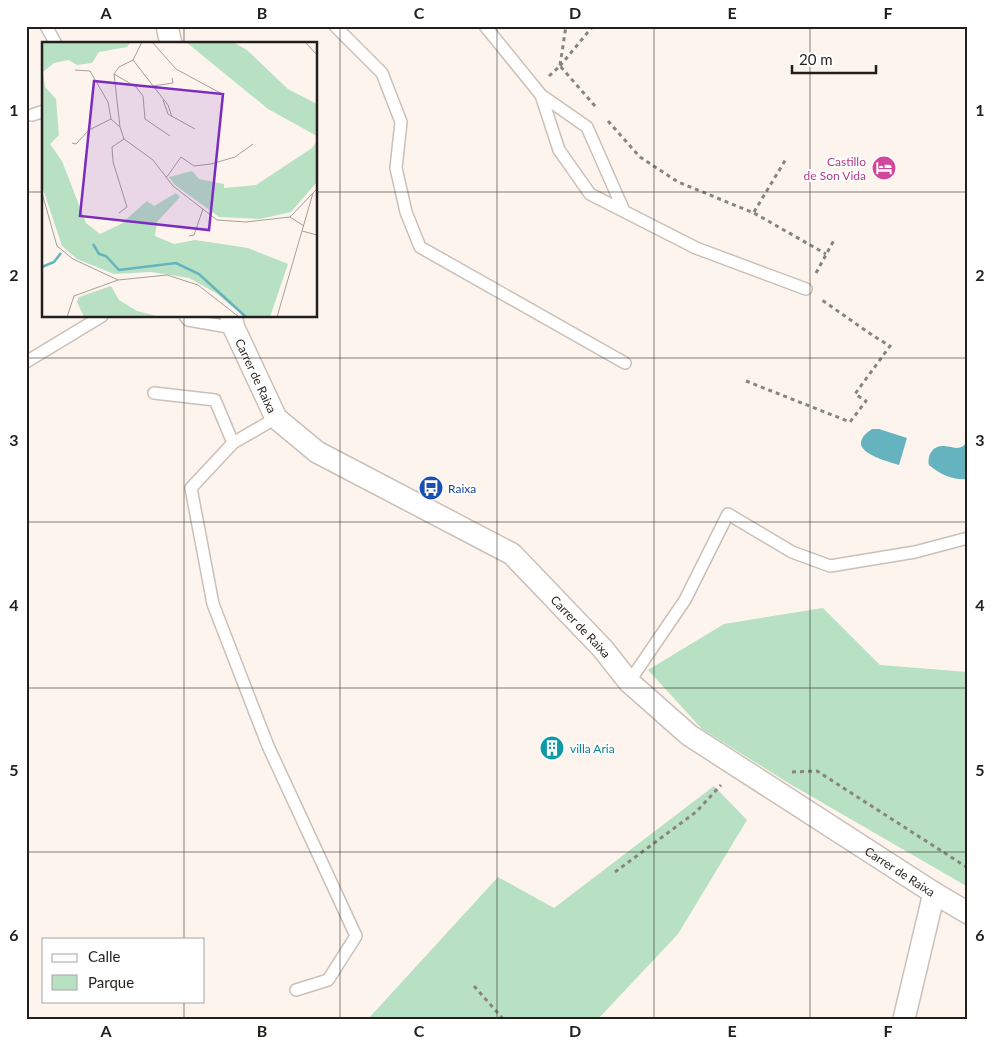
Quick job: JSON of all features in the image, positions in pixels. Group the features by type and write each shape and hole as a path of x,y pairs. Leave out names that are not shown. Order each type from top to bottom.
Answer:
{"street":[{"path":"167,26 171,42"},
{"name":"Carrer de Raixa","path":"232,322 276,418 317,452 512,554 603,648 630,682 689,736 968,913"},
{"path":"904,1019 934,893"}],"lane":[{"path":"46,26 55,42"},
{"path":"335,26 382,73 401,122 396,168 406,212 420,247 625,363"},
{"path":"485,26 541,95 587,127 624,211"},
{"path":"541,95 559,150 590,194 696,248 806,290"},
{"path":"32,115 42,112"},
{"path":"26,362 99,318"},
{"path":"186,318 188,320 232,322"},
{"path":"154,393 215,400 233,443"},
{"path":"276,418 233,443 191,488 213,604 268,746 356,936 328,980 296,990"},
{"path":"630,682 684,600 728,514 792,552 830,566 915,552 968,538"}],"path":[{"path":"566,26 560,66 593,26"},
{"path":"640,157 678,182 754,213 826,254"},
{"path":"754,213 786,159"},
{"path":"746,381 850,422 866,401 855,394 890,346 806,290 834,240"},
{"path":"615,872 696,812 719,785 762,784 782,778 794,771 817,772 968,868"},
{"path":"474,986 503,1019"}],"green space":[{"path":"823,608 880,665 968,672 968,887 790,784 702,729 648,670 724,624"},
{"path":"714,786 747,820 678,934 598,1019 368,1019 498,877 554,908"}],"water":[{"path":"872,429 879,429 907,438 899,465 876,457 863,448 861,443 864,436"},
{"path":"968,440 968,479 957,479 947,476 929,465 930,454 937,447 960,447"}],"place":[{"name":"Castillo de Son Vida","path":"884,168"},
{"name":"Raixa","path":"431,488"},
{"name":"villa Aria","path":"552,748"}]}
